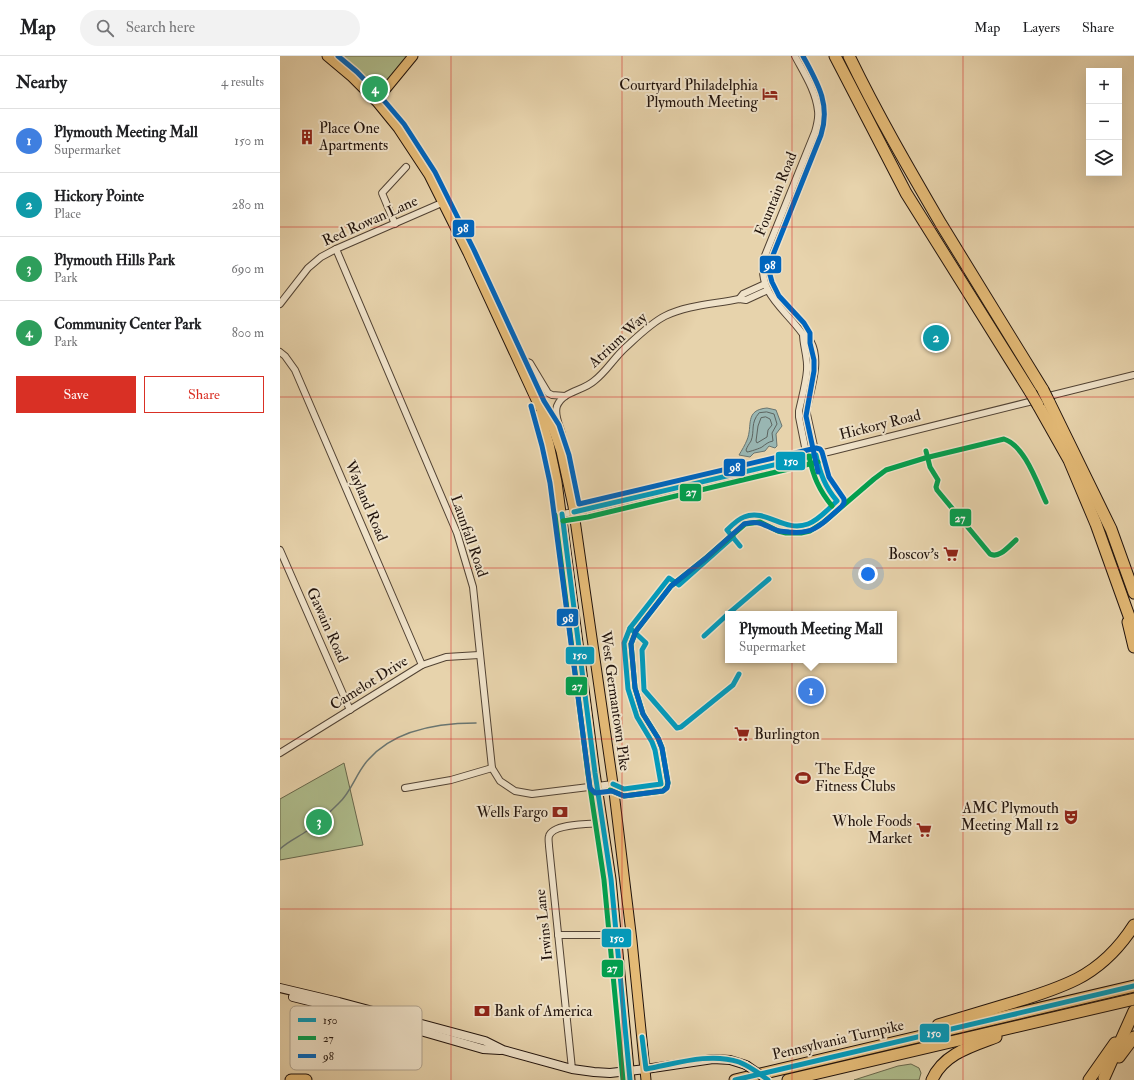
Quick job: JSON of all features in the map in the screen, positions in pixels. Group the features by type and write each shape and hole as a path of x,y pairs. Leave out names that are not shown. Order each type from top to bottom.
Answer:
{"highway":[{"path":"835,56 906,193 1031,393 1069,460 1096,524 1134,630"},
{"path":"849,56 878,114 907,166 976,282 1043,390 1110,529 1134,593"},
{"path":"1116,577 1134,647"},
{"path":"866,1049 903,1034 932,1027 1028,998 1058,988 1078,979 1106,958 1121,943 1134,925"},
{"name":"Pennsylvania Turnpike","path":"735,1080 1134,986"},
{"name":"Pennsylvania Turnpike","path":"788,1080 1134,999"},
{"path":"1104,1079 1132,1016"},
{"path":"1089,1080 1132,1016"},
{"path":"932,1080 942,1065 959,1052 1032,1022"},
{"path":"1104,1079 1134,1037"},
{"path":"291,1080 306,1080"}],"main road":[{"name":"West Germantown Pike","path":"327,56 352,77 376,101 414,150 429,175 444,202 538,404 553,428 562,456 574,512 613,784 624,870 646,1080"},
{"path":"376,101 413,56"},
{"name":"West Germantown Pike","path":"538,404 552,459 562,514 597,786 611,879 629,1076"},
{"path":"280,988 354,1006"},
{"path":"280,993 326,1006"},
{"path":"422,1024 485,1041 503,1050 572,1068 602,1073 629,1076 646,1069 713,1059 730,1060 746,1065 768,1080"},
{"path":"422,1032 483,1050 503,1050"}],"street":[{"name":"Fountain Road","path":"795,56 813,91 819,111 818,120 815,132 764,258 762,271 766,287 773,300 811,341 815,357 815,368 807,408 808,424 816,455"},
{"path":"395,224 382,193 406,167"},
{"name":"Red Rowan Lane","path":"280,304 308,268 321,257 444,202"},
{"name":"Launfall Road","path":"336,249 457,533 473,587 492,768"},
{"name":"Atrium Way","path":"565,396 594,382 625,348 665,316 687,308 739,299 743,294 766,287"},
{"path":"803,334 807,371 799,417 807,457"},
{"name":"Wayland Road","path":"280,352 285,356 295,370 422,665"},
{"path":"516,357 530,363 548,393 552,395 565,396"},
{"name":"Hickory Road","path":"562,514 816,455 1134,375"},
{"path":"562,456 564,441 556,407 565,396"},
{"name":"Gawain Road","path":"280,550 350,710"},
{"name":"Camelot Drive","path":"280,753 422,665 446,657 479,655"},
{"path":"405,788 451,780 492,768 500,781 515,791 532,794 613,784"},
{"name":"Irwins Lane","path":"572,1068 549,835 561,826 603,822"},
{"path":"558,935 616,936"}],"green space":[{"path":"327,56 413,56 376,101"},
{"path":"344,763 363,845 280,860 280,799"},
{"path":"911,1064 919,1068 921,1073 919,1080 854,1080 898,1066"}],"water":[{"path":"767,408 776,410 782,426 776,434 777,446 775,448 769,446 765,451 754,453 750,457 739,455 749,435 752,415 760,409"}],"waterway":[{"path":"280,849 320,821 347,793 368,760 390,742 417,730 461,723 476,723"}],"transit line":[{"name":"98","path":"338,56 357,72 404,124 435,172 474,250 544,401 559,425 569,455 579,504 816,448 820,449 822,452 829,477 844,499 842,506 824,522 806,532 779,531 758,523 744,524 706,558 671,586 636,631 631,644 635,688 643,714 658,738 662,748 668,783 667,788 663,791 624,796 612,791 595,793 590,788 550,483 531,406"},
{"name":"98","path":"803,56 821,94 824,124 771,260 769,271 772,282 779,296 804,323 810,333 814,371 806,416 818,472"},
{"name":"27","path":"610,790 624,796 663,791 667,787 668,783 662,748 658,738 643,714 635,688 631,644 636,631 671,586 745,524 760,522 778,531 786,533 801,533 810,531 824,522 886,470 925,458 1004,439 1018,449 1024,457 1030,466 1046,502"},
{"name":"27","path":"926,451 930,467 938,480 936,487 937,490 990,554 997,555 1016,540"},
{"name":"150","path":"574,512 816,455 824,480 837,501 816,520 799,526 760,516 752,515 742,518 735,522 727,530 740,546"},
{"name":"27","path":"809,456 812,470 817,482 823,494 832,506"},
{"name":"27","path":"563,521 588,517 818,462"},
{"name":"150","path":"562,514 595,773 611,879 630,1080"},
{"name":"27","path":"555,515 588,774 604,880 623,1080"},
{"name":"150","path":"613,784 624,789 661,784 655,750 637,717 628,689 624,643 630,628 669,578 679,585 733,537"},
{"name":"150","path":"732,611 769,579"},
{"name":"150","path":"704,636 725,617"},
{"name":"150","path":"630,628 646,643 642,650 644,690 677,728 681,727 733,685 739,674"},
{"name":"150","path":"735,1080 1134,986"},
{"name":"150","path":"642,1037 646,1069 692,1060 716,1058 728,1059 739,1062 758,1072 768,1080"}],"place":[{"name":"Community Center Park","path":"375,89"},
{"name":"Courtyard Philadelphia Plymouth Meeting","path":"770,94"},
{"name":"Place One Apartments","path":"307,137"},
{"name":"Hickory Pointe","path":"936,338"},
{"name":"Boscov's","path":"951,554"},
{"name":"Plymouth Meeting Mall","path":"811,691"},
{"name":"Burlington","path":"742,734"},
{"name":"The Edge Fitness Clubs","path":"803,778"},
{"name":"Wells Fargo","path":"560,812"},
{"name":"AMC Plymouth Meeting Mall 12","path":"1071,817"},
{"name":"Plymouth Hills Park","path":"319,822"},
{"name":"Whole Foods Market","path":"924,830"},
{"name":"Bank of America","path":"482,1011"}]}
